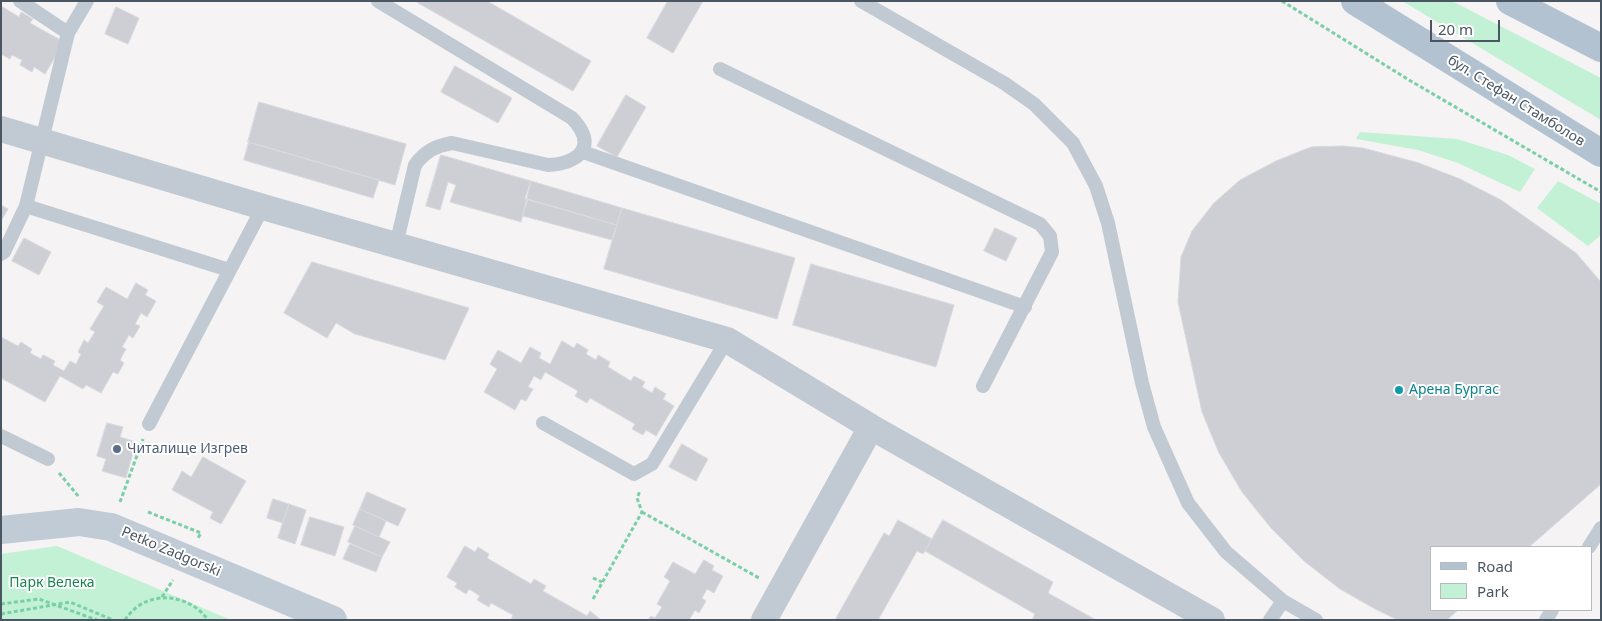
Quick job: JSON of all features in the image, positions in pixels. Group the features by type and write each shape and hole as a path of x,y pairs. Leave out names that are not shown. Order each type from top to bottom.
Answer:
{"main road":[{"name":"бул. Стефан Стамболов","path":"1356,1 1601,153"},
{"path":"1510,1 1601,48"}],"street":[{"path":"1,129 263,207 727,340 871,427 1212,620"},
{"path":"764,620 871,427"},
{"name":"Petko Zadgorski","path":"1,530 79,522 111,527 333,620"}],"lane":[{"path":"20,1 68,33"},
{"path":"1,254 4,252 26,206 68,33 87,1"},
{"path":"378,1 572,118 581,127 586,141 583,152 575,159 562,164 548,166 452,143 437,146 423,154 415,165 396,244"},
{"path":"861,1 1004,83 1034,104 1073,142 1096,186 1108,222 1142,383 1154,427 1188,503 1226,552 1283,601 1316,620"},
{"path":"720,69 1040,224 1050,236 1052,252 983,386"},
{"path":"583,152 1025,307"},
{"path":"26,206 229,270"},
{"path":"149,424 263,207"},
{"path":"543,424 634,474 652,464 727,340"},
{"path":"1,436 48,460"},
{"path":"1590,546 1601,528"},
{"path":"1270,620 1283,601"}],"path":[{"path":"1282,1 1408,80 1601,192"},
{"path":"120,502 149,424"},
{"path":"48,460 82,500"},
{"path":"652,464 637,498 642,512 780,590"},
{"path":"593,599 642,512"},
{"path":"593,578 602,582"},
{"path":"125,620 130,613 145,602 162,597 186,600 201,610 208,620"},
{"path":"1,604 39,599 97,620"},
{"path":"1,614 70,602 113,620"}],"green space":[{"path":"1402,1 1452,1 1601,78 1601,120"},
{"path":"1360,132 1457,139 1508,155 1535,169 1520,192 1458,163 1418,150 1356,139"},
{"path":"1558,181 1601,204 1601,235 1588,246 1537,208"},
{"name":"Парк Велека","path":"57,546 231,620 1,620 1,554"}],"building":[{"path":"419,1 487,1 591,61 573,91 418,3"},
{"path":"668,1 703,1 673,53 647,38"},
{"path":"1,6 19,17 21,12 33,19 30,23 64,42 45,74 34,67 32,72 20,65 22,60 12,55 10,59 1,54"},
{"path":"116,7 139,18 128,44 105,34"},
{"path":"455,66 512,98 498,123 441,92"},
{"path":"626,95 646,107 617,157 597,146"},
{"path":"259,102 406,144 395,185 248,142"},
{"path":"249,142 379,180 373,198 244,160"},
{"name":"Арена Бургас","path":"1343,146 1363,148 1419,163 1460,179 1501,200 1576,253 1601,282 1601,484 1530,546 1430,546 1430,611 1457,611 1447,620 1398,620 1340,589 1304,561 1271,528 1242,492 1219,453 1202,412 1178,302 1181,257 1192,231 1214,203 1240,180 1276,161 1311,147"},
{"path":"441,155 531,181 521,222 450,202 456,185 448,182 440,210 426,206"},
{"path":"531,181 622,208 617,225 525,199"},
{"path":"528,199 617,225 612,240 523,216"},
{"path":"1,205 8,209 1,221"},
{"path":"622,208 795,258 777,319 604,269"},
{"path":"995,228 1017,238 1006,261 984,251"},
{"path":"24,238 51,252 39,275 12,261"},
{"path":"312,262 469,308 445,360 355,334 336,323 327,338 284,313"},
{"path":"811,264 954,305 936,367 793,325"},
{"path":"136,283 148,290 145,295 156,301 147,317 141,313 135,324 140,326 133,338 129,335 122,347 126,349 120,360 124,363 118,374 113,372 101,393 86,385 83,389 60,376 45,402 1,378 1,337 18,346 21,342 32,349 30,353 41,359 43,355 55,361 53,365 64,371 70,361 76,364 81,354 78,352 84,340 88,343 95,332 90,329 104,306 97,302 106,287 127,299"},
{"path":"562,341 574,348 577,343 588,350 586,354 596,360 598,355 610,362 608,367 631,381 634,376 645,382 642,387 652,393 655,387 666,394 663,399 674,406 656,436 646,430 643,435 632,429 635,424 590,398 587,403 575,396 578,391 545,372 541,380 534,376 528,387 533,389 526,401 521,399 515,410 484,392 497,369 490,364 498,350 521,363 530,347 541,353 539,358 550,364"},
{"name":"Читалище Изгрев","path":"107,423 123,427 120,437 136,442 126,478 102,471 106,459 97,456"},
{"path":"682,444 708,459 696,481 669,467"},
{"path":"203,457 246,481 221,524 210,518 213,512 172,490 182,471 191,477"},
{"path":"367,492 406,509 398,526 360,509"},
{"path":"273,499 289,504 283,523 267,518"},
{"path":"289,504 306,510 295,544 278,538"},
{"path":"360,509 386,521 379,537 353,525"},
{"path":"310,517 344,527 335,556 301,545"},
{"path":"898,520 932,539 925,551 923,554 917,551 878,620 835,620 884,533 889,536"},
{"path":"943,520 1053,582 1048,593 1096,620 1032,620 1035,614 925,551"},
{"path":"355,526 390,542 382,557 348,542"},
{"path":"350,544 382,557 376,572 343,559"},
{"path":"465,546 475,552 478,547 489,554 487,558 531,584 534,579 546,586 543,591 587,616 590,611 601,620 511,620 513,615 491,603 489,607 477,600 480,596 469,589 466,594 455,587 457,583 447,577"},
{"path":"704,560 714,566 712,570 723,576 714,593 707,589 702,598 706,601 699,613 695,610 689,620 648,620 651,616 655,618 662,607 657,604 670,581 664,577 673,562 695,574"}],"place":[{"name":"Арена Бургас","path":"1399,390"},
{"name":"Читалище Изгрев","path":"117,449"}]}
